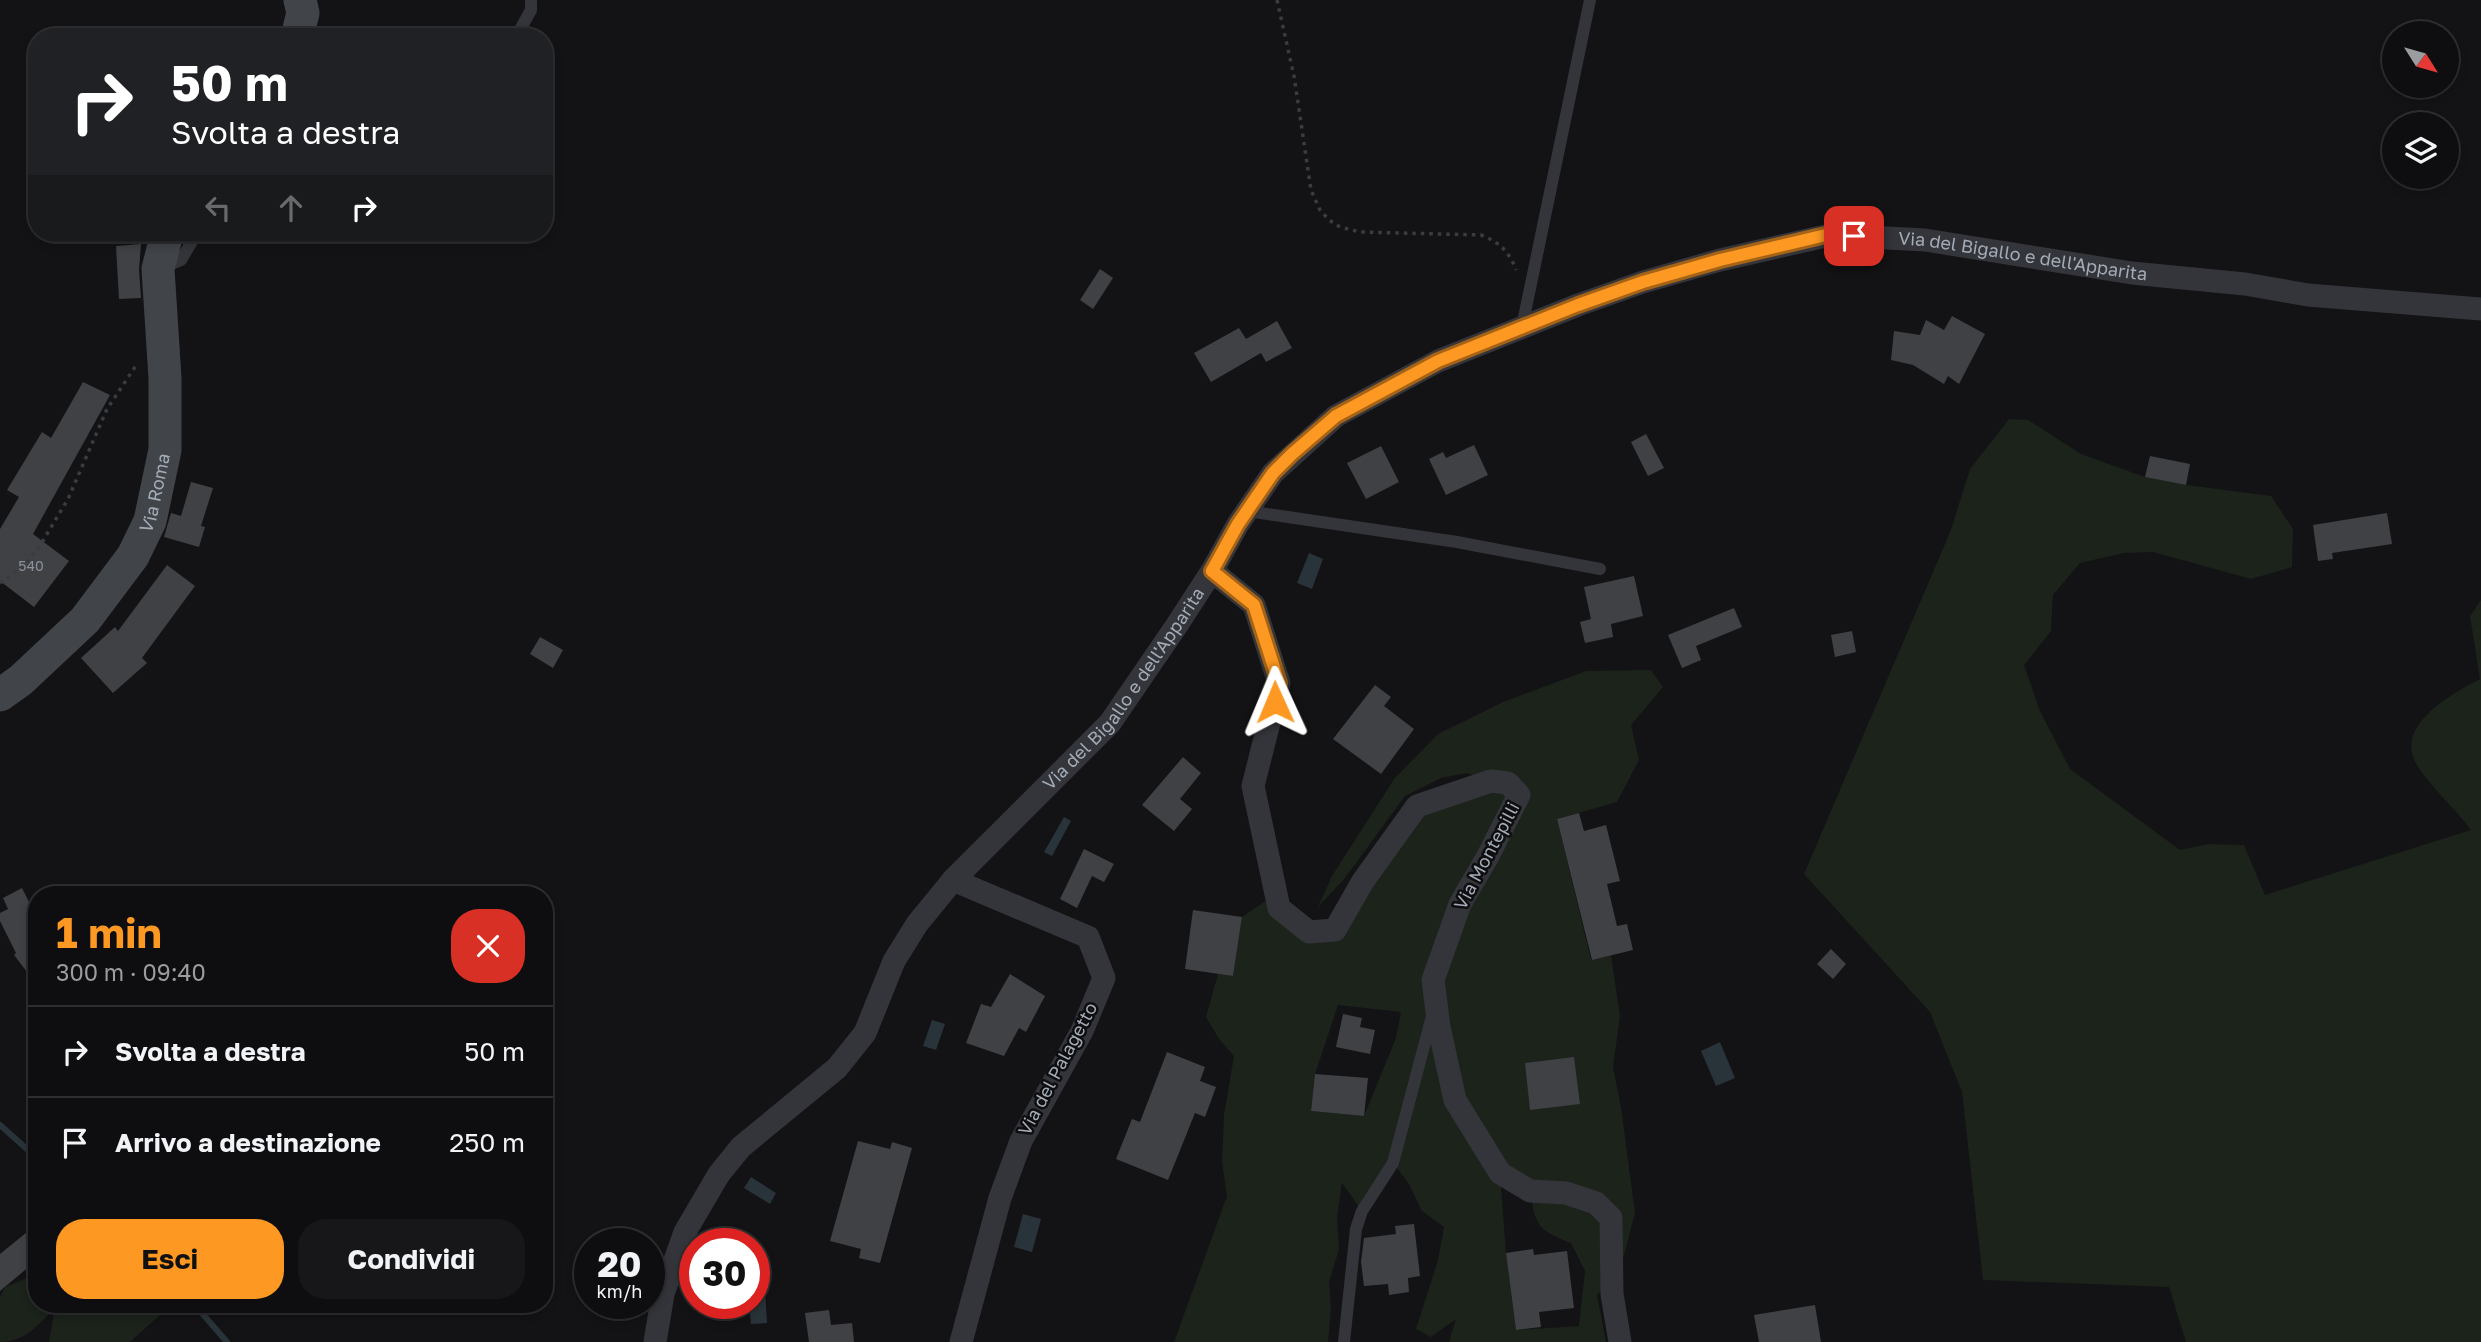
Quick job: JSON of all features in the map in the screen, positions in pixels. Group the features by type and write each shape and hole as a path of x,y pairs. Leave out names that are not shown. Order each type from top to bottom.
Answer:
{"main road":[{"path":"299,28 303,13 300,0"},
{"name":"Via Roma","path":"0,695 21,680 85,620 133,556 150,521 165,450 165,377 158,269 165,242"}],"street":[{"name":"Via del Bigallo e dell'Apparita","path":"655,1342 663,1294 685,1232 719,1174 741,1147 837,1068 865,1033 894,961 917,924 953,880 1110,723 1212,571 1273,473 1336,416 1438,361 1643,282 1720,260 1830,234 1925,240 2132,273 2245,284 2308,295 2481,309"},
{"name":"Via Montepilli","path":"1212,571 1254,605 1279,683 1253,786 1279,908 1309,932 1335,930 1363,881 1417,806 1491,781 1508,783 1519,796 1460,904 1433,980 1436,1002 1455,1100 1500,1173 1530,1191 1566,1193 1596,1203 1611,1218 1612,1294 1620,1342"},
{"name":"Via del Palagetto","path":"953,880 1087,937 1104,978 1082,1031 1021,1141 1000,1198 961,1342"}],"lane":[{"path":"521,28 531,10 531,0"},
{"path":"1522,327 1590,0"},
{"path":"158,269 181,260 192,242"},
{"path":"1247,511 1457,542 1600,569"},
{"path":"1345,1342 1356,1229 1362,1211 1392,1163 1436,1002"}],"path":[{"path":"1278,0 1294,76 1311,190 1320,210 1340,227 1360,232 1481,235 1495,241 1506,251 1517,272 1534,273"},
{"path":"0,583 24,566 41,544 68,499 107,409 138,362"}],"shaded area":[{"path":"2009,419 2028,420 2081,454 2145,477 2271,496 2293,529 2292,567 2251,579 2153,552 2124,553 2080,563 2053,595 2051,631 2024,665 2040,711 2070,769 2180,850 2209,844 2244,845 2265,895 2471,830 2421,771 2411,749 2419,723 2442,702 2480,679 2470,616 2481,600 2481,1342 2186,1342 2169,1287 1983,1280 1962,1092 1930,1012 1804,874 1951,530 1970,469"},
{"path":"1309,553 1323,559 1312,589 1297,583"},
{"path":"1651,670 1663,687 1631,725 1639,760 1617,802 1557,819 1591,960 1611,955 1620,1016 1613,1067 1635,1213 1621,1267 1597,1295 1606,1342 1449,1342 1456,1319 1431,1337 1416,1329 1438,1260 1444,1227 1422,1211 1409,1184 1393,1163 1362,1211 1342,1183 1337,1217 1339,1249 1329,1282 1331,1309 1328,1342 1174,1342 1227,1196 1222,1162 1224,1115 1234,1056 1219,1039 1206,1017 1218,974 1233,976 1242,917 1276,894 1279,908 1335,930 1417,806 1489,781 1467,773 1441,778 1405,796 1345,878 1318,907 1332,876 1394,779 1438,734 1503,702 1586,671","holes":["1338,1005 1401,1012 1396,1038 1364,1116 1311,1111 1315,1074","1500,1174 1530,1191 1534,1212 1545,1230 1571,1243 1585,1271 1579,1326 1516,1330"]},
{"path":"1064,817 1071,821 1052,856 1044,852"},
{"path":"932,1020 945,1024 936,1050 923,1046"},
{"path":"1720,1042 1735,1078 1716,1086 1701,1051"},
{"path":"751,1177 776,1193 770,1204 744,1188"},
{"path":"1023,1214 1041,1219 1032,1252 1014,1247"},
{"path":"28,1278 28,1313 50,1313 24,1336 0,1342 0,1297 5,1287"},
{"path":"54,1313 162,1313 130,1342 49,1342"},
{"path":"750,1319 767,1319 767,1323 751,1324"}],"building":[{"path":"141,244 141,298 119,299 116,246"},
{"path":"1100,269 1113,278 1093,309 1080,300"},
{"path":"1952,316 1985,334 1959,384 1948,376 1944,384 1913,365 1891,360 1894,331 1920,335 1926,320 1944,330"},
{"path":"1277,321 1292,348 1266,362 1261,353 1211,382 1194,353 1239,328 1246,339"},
{"path":"83,382 110,395 33,534 69,561 34,607 0,581 0,529 19,497 7,490 42,432 51,438"},
{"path":"1646,434 1664,468 1648,476 1631,442"},
{"path":"1474,445 1488,475 1446,495 1429,459 1443,452 1446,458"},
{"path":"1381,446 1399,482 1366,499 1347,463"},
{"path":"2150,456 2190,464 2186,485 2145,477"},
{"path":"191,482 213,488 201,526 205,527 199,547 164,537 171,513 181,516"},
{"path":"2387,513 2392,544 2332,553 2333,559 2318,561 2313,525"},
{"path":"167,565 195,586 142,658 147,663 113,693 81,658 115,627 118,631"},
{"path":"1634,576 1643,616 1611,624 1613,637 1585,643 1580,622 1591,619 1584,587"},
{"path":"1734,608 1742,627 1696,646 1701,660 1682,668 1668,635"},
{"path":"1852,631 1856,652 1835,657 1831,635"},
{"path":"540,637 563,650 553,668 530,654"},
{"path":"1375,685 1391,697 1384,706 1414,729 1381,774 1333,739"},
{"path":"1183,757 1201,773 1180,799 1192,809 1174,831 1142,805"},
{"path":"1579,813 1584,831 1606,825 1620,881 1607,884 1617,926 1627,924 1633,950 1592,960 1557,819"},
{"path":"1084,849 1114,864 1104,882 1092,876 1077,908 1060,899"},
{"path":"22,888 28,900 28,973 14,955 16,953 0,921 0,913 8,909 3,898"},
{"path":"1193,910 1242,917 1233,976 1185,969"},
{"path":"1831,949 1846,964 1833,979 1817,964"},
{"path":"1010,974 1045,996 1026,1032 1019,1028 1004,1056 966,1043 981,1004 991,1007"},
{"path":"1343,1014 1362,1018 1360,1027 1375,1030 1370,1054 1336,1047"},
{"path":"1167,1052 1205,1067 1200,1081 1216,1087 1205,1117 1195,1113 1168,1180 1116,1159 1132,1119 1140,1122"},
{"path":"1574,1057 1580,1104 1530,1110 1525,1063"},
{"path":"1315,1074 1368,1078 1364,1116 1311,1111"},
{"path":"858,1141 890,1149 892,1142 912,1148 880,1263 859,1258 861,1249 830,1241"},
{"path":"1414,1224 1420,1276 1408,1278 1409,1292 1389,1295 1388,1284 1364,1286 1361,1262 1364,1238 1396,1234 1395,1226"},
{"path":"28,1231 28,1268 0,1291 0,1254"},
{"path":"1533,1249 1534,1255 1567,1251 1574,1308 1539,1312 1541,1327 1516,1330 1506,1253"},
{"path":"1815,1305 1821,1342 1759,1342 1754,1315"},
{"path":"829,1310 831,1325 852,1323 854,1342 809,1342 805,1313"}],"waterway":[{"path":"0,1125 28,1150"},
{"path":"202,1313 227,1342"}],"route":[{"path":"1275,702 1279,683 1254,605 1212,571 1238,524 1273,473 1336,416 1438,361 1643,282 1720,260 1830,234 1854,236"}]}
